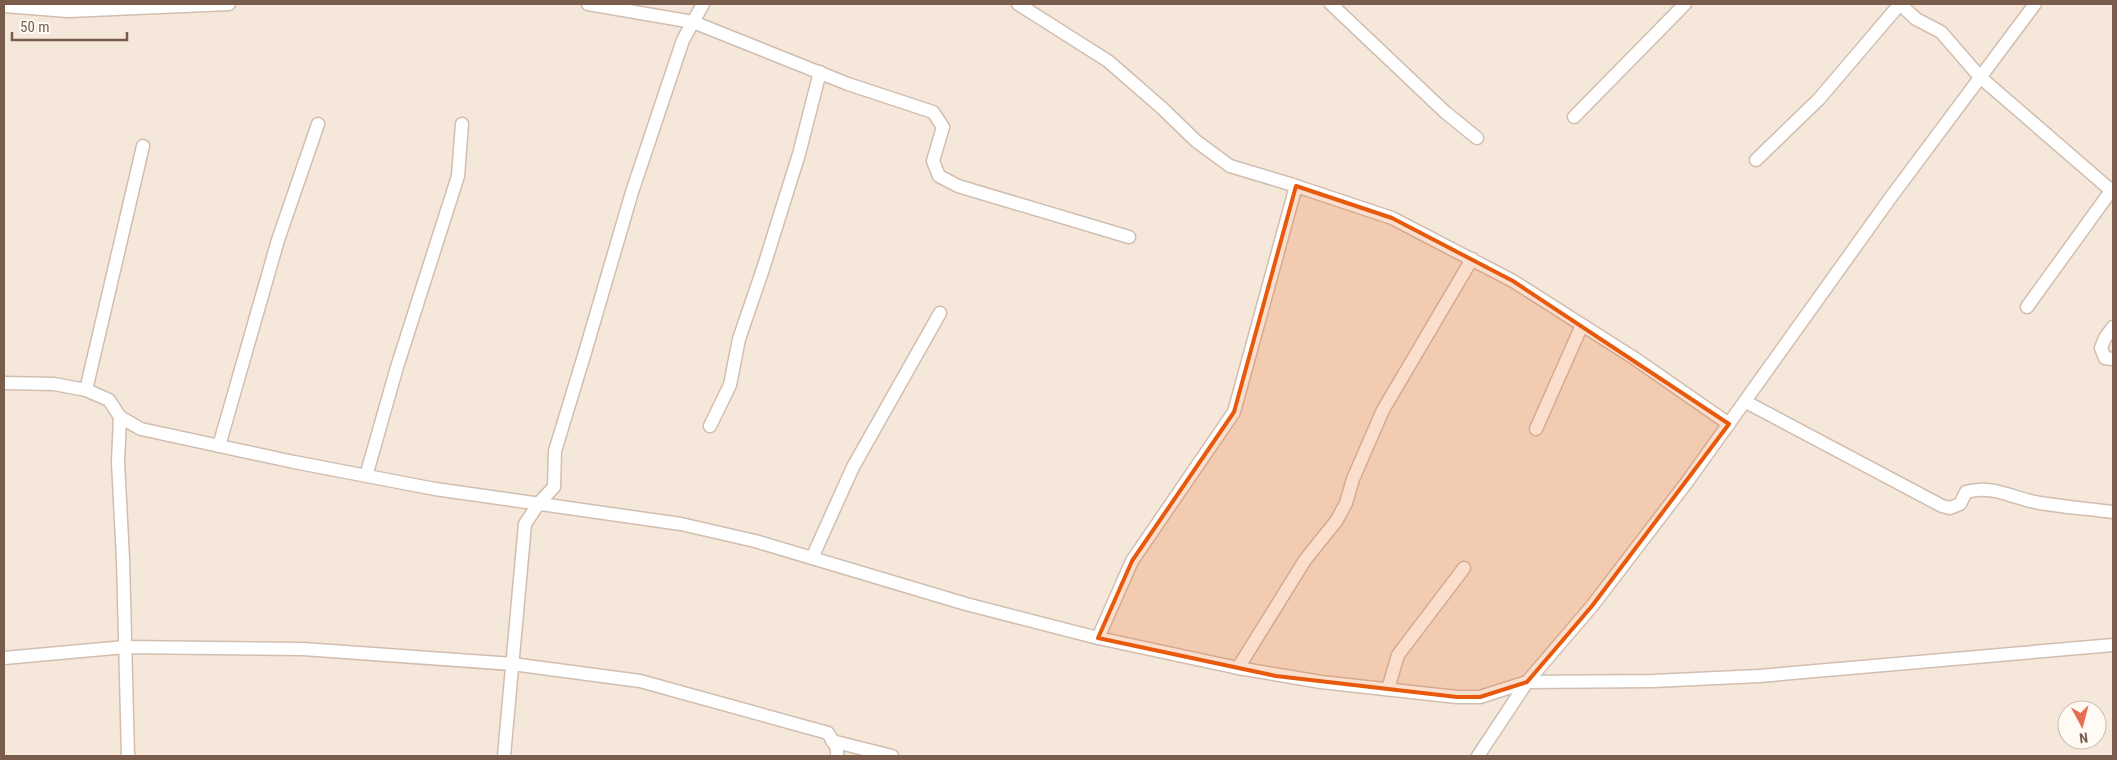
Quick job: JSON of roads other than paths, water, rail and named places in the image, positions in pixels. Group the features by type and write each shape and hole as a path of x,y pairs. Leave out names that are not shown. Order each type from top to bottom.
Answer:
{"street":[{"path":"4,6 68,11 229,4"},
{"path":"588,4 693,22 820,72 933,112 943,127 933,160 939,176 958,186 1129,237"},
{"path":"504,756 525,524 539,503 554,487 554,451 632,192 684,40 703,4"},
{"path":"1018,4 1108,62 1162,108 1196,142 1230,166 1392,218 1472,259 1513,281 1634,358 1729,424"},
{"path":"1331,4 1445,112 1476,138"},
{"path":"1574,117 1685,4"},
{"path":"1756,160 1819,99 1900,4 1916,19 1941,32 1980,77 2113,190 2027,307"},
{"path":"1478,756 1527,682 1592,606 1687,482 1880,213 2035,4"},
{"path":"710,426 730,385 739,338 800,154 820,72"},
{"path":"219,446 278,240 318,124"},
{"path":"366,476 397,367 458,176 462,124"},
{"path":"86,390 143,146"},
{"path":"1098,638 1136,554 1234,412 1296,186"},
{"path":"1238,668 1305,560 1337,520 1383,410 1472,259"},
{"path":"812,558 853,467 940,312"},
{"path":"1536,429 1582,325"},
{"path":"2113,327 2101,348 2106,358 2113,359"},
{"path":"4,383 54,384 86,390 109,400 120,417 142,429 219,446 435,489 681,524 755,541 966,604 1098,638 1276,676 1457,697 1480,697 1527,682 1653,681 1759,676 2113,645"},
{"path":"1746,402 1942,506 1950,508 1960,504 1966,492 1978,488 1989,489 2039,503 2113,512"},
{"path":"120,417 118,462 128,756"},
{"path":"1388,689 1398,655 1464,568"},
{"path":"4,658 125,647 303,649 512,664 640,681 828,733 837,748 837,756"},
{"path":"832,741 892,756"}]}
